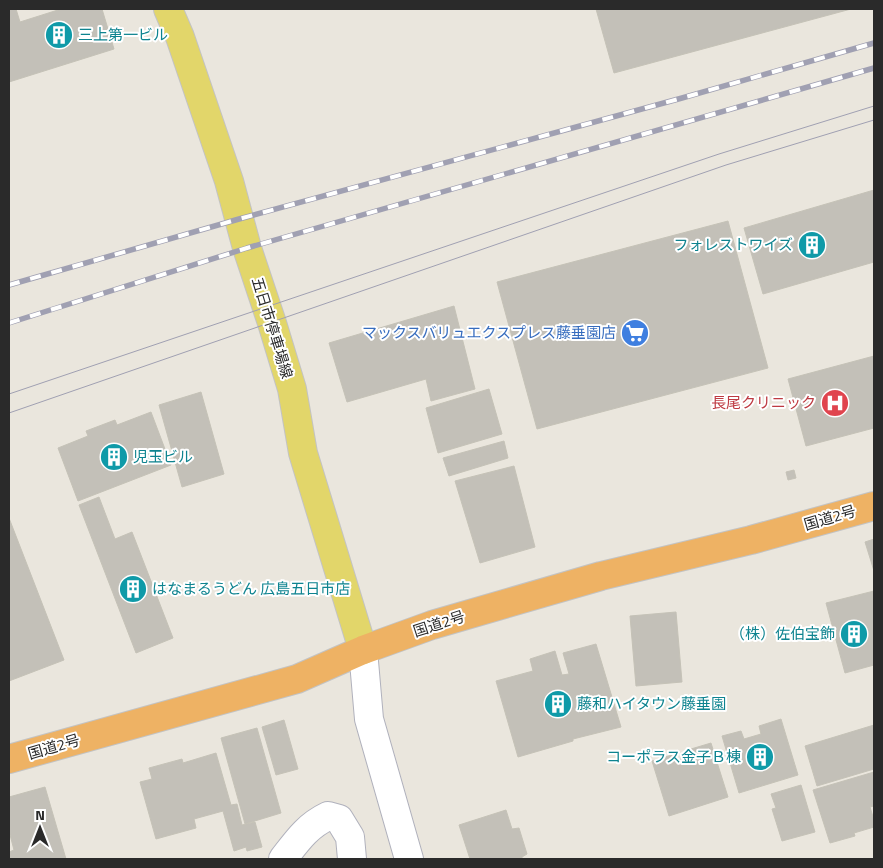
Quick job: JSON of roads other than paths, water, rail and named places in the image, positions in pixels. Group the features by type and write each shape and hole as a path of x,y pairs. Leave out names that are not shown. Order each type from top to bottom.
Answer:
{"highway":[{"name":"国道2号","path":"9,759 297,679 363,650 432,625 601,576 751,540 874,506"}],"main road":[{"name":"五日市停車場線","path":"168,9 180,37 229,181 247,248 292,389 303,453 363,650"}],"street":[{"path":"363,650 370,719 410,859"},
{"path":"282,859 314,822 328,816 339,819 350,837 352,859"}],"tram line":[{"path":"9,394 719,154 874,106"},
{"path":"9,413 726,165 874,120"}],"railway":[{"path":"9,285 239,219 682,98 874,43"},
{"path":"9,323 247,248 874,68"}],"place":[{"name":"三上第一ビル","path":"59,35"},
{"name":"フォレストワイズ","path":"812,245"},
{"name":"マックスバリュエクスプレス藤垂園店","path":"635,333"},
{"name":"長尾クリニック","path":"835,403"},
{"name":"児玉ビル","path":"114,457"},
{"name":"はなまるうどん 広島五日市店","path":"133,589"},
{"name":"（株）佐伯宝飾","path":"854,634"},
{"name":"藤和ハイタウン藤垂園","path":"558,704"},
{"name":"コーポラス金子Ｂ棟","path":"760,757"}]}
